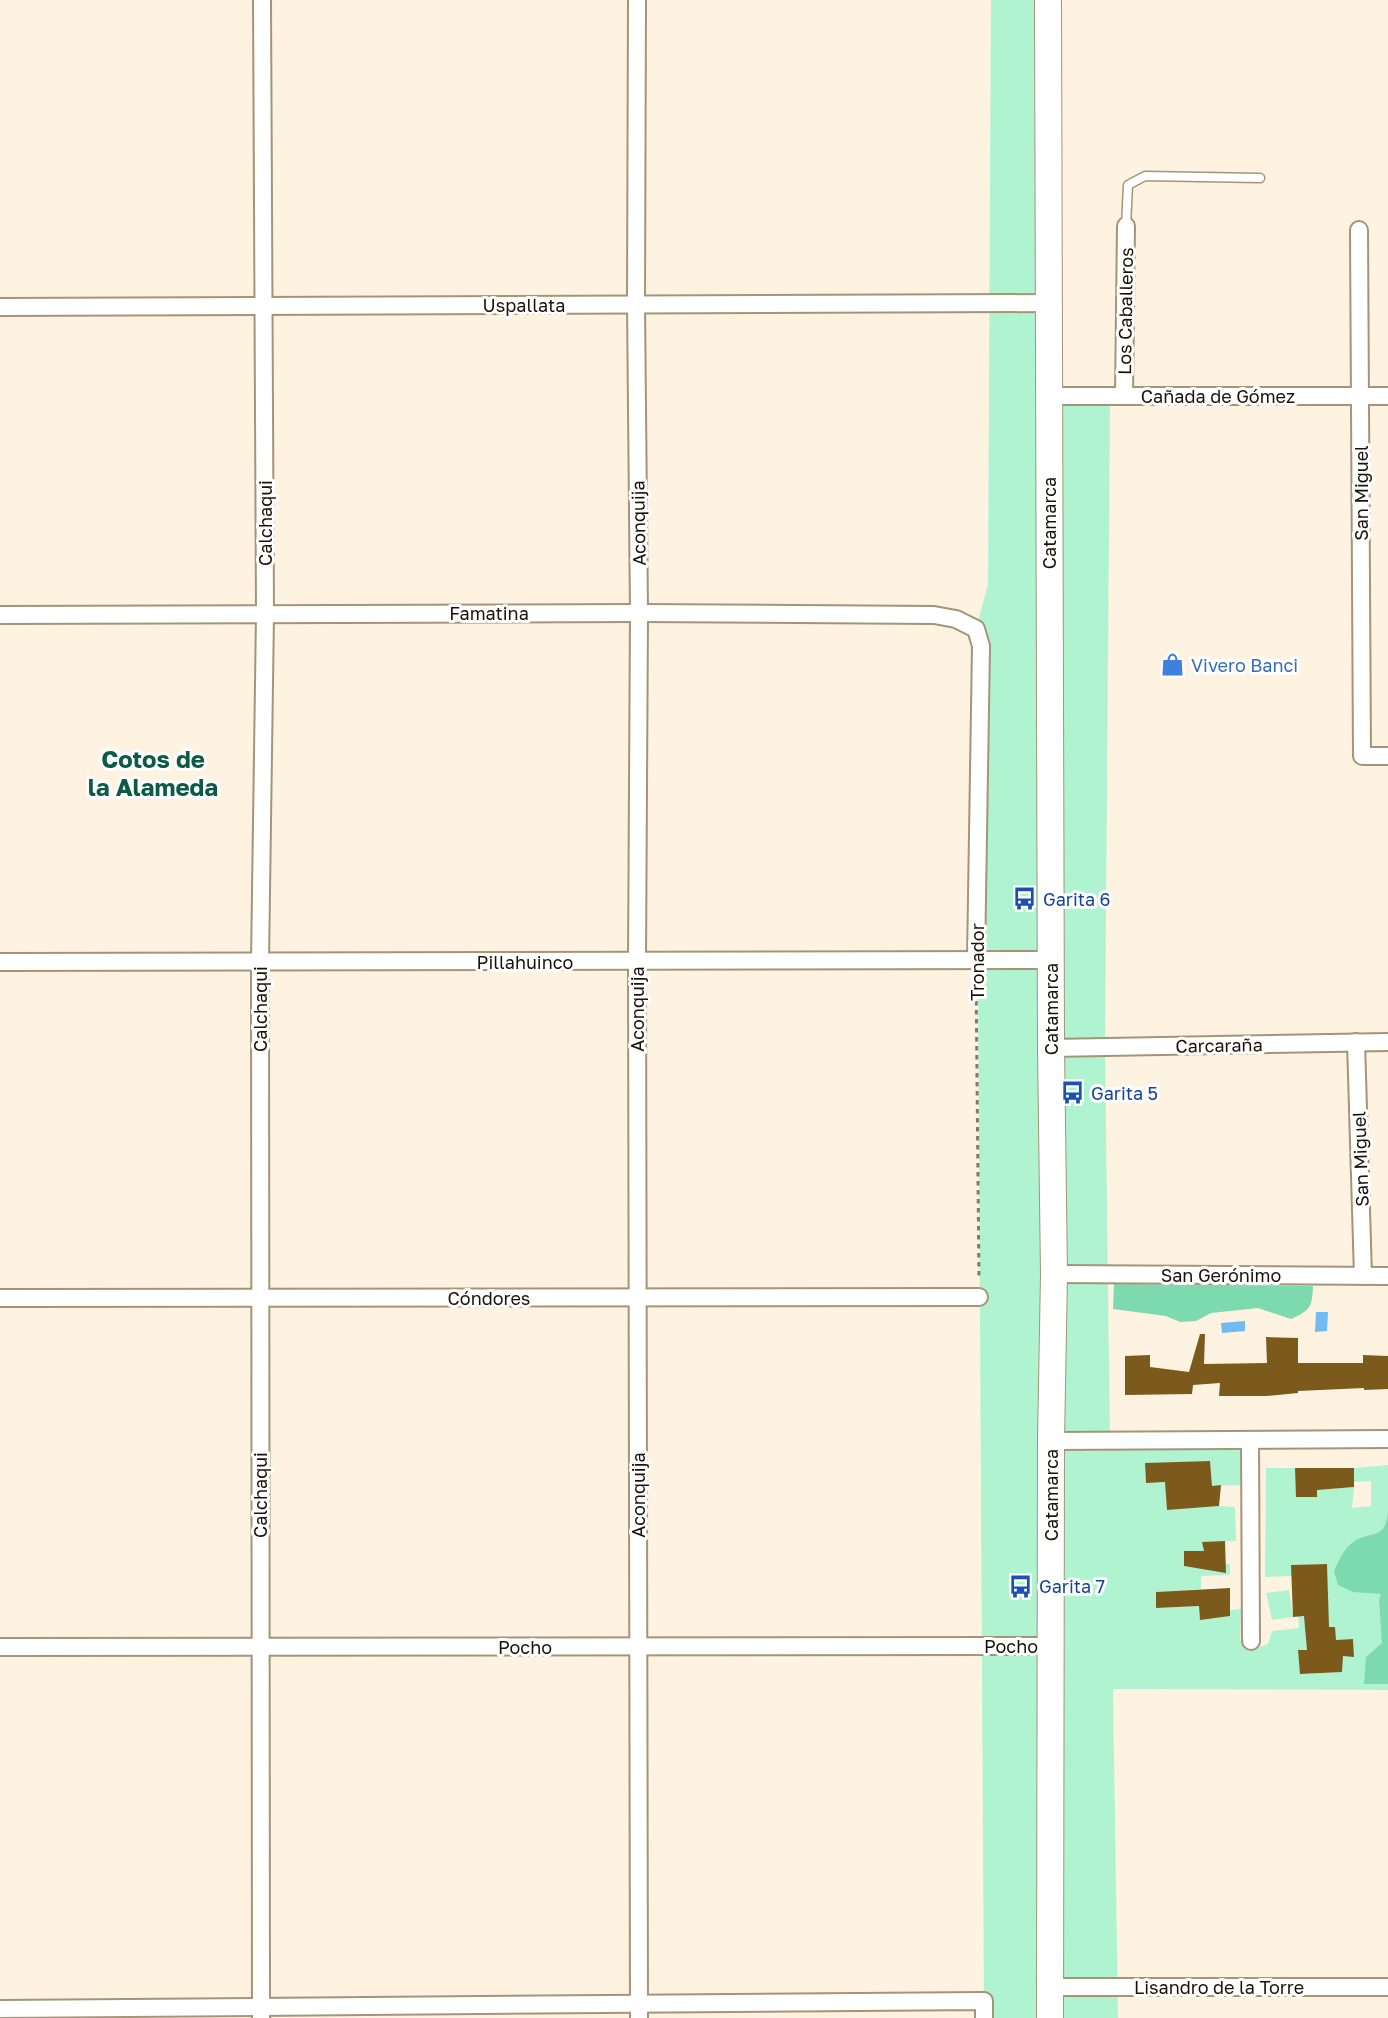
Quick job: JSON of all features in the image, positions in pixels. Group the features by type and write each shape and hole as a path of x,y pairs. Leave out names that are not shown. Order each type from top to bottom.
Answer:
{"main road":[{"name":"Catamarca","path":"1048,0 1053,1274 1050,2018"}],"street":[{"name":"Calchaqui","path":"261,2012 260,962 265,614 262,0"},
{"name":"Aconquija","path":"637,0 639,2011"},
{"name":"Los Caballeros","path":"1124,396 1126,226"},
{"name":"San Miguel","path":"1359,230 1362,756 1388,756"},
{"name":"Uspallata","path":"0,307 1048,303"},
{"name":"Cañada de Gómez","path":"1049,396 1388,396"},
{"name":"Famatina","path":"0,615 639,613 934,615 956,619 976,629"},
{"name":"Tronador","path":"976,629 981,646 976,960"},
{"name":"Pillahuinco","path":"0,962 1051,960"},
{"name":"San Miguel","path":"1356,1042 1363,1276"},
{"name":"Carcaraña","path":"1051,1048 1388,1042"},
{"name":"San Gerónimo","path":"1053,1274 1388,1276"},
{"name":"Cóndores","path":"0,1298 979,1297"},
{"path":"1051,1441 1388,1439"},
{"path":"1250,1441 1251,1641"},
{"name":"Pocho","path":"0,1647 1051,1646"},
{"name":"Lisandro de la Torre","path":"1050,1988 1388,1987"},
{"path":"0,2009 261,2012 984,2010"}],"lane":[{"path":"1126,226 1128,185 1145,176 1260,178"}],"path":[{"name":"Tronador","path":"976,960 979,1297"}],"green space":[{"path":"991,0 1048,0 1049,396 1110,396 1105,1047 1110,1448 1244,1450 1243,1485 1212,1486 1210,1461 1145,1464 1146,1483 1189,1481 1188,1492 1166,1495 1167,1510 1235,1507 1236,1541 1203,1542 1204,1551 1184,1552 1185,1566 1195,1568 1230,1564 1230,1575 1201,1576 1201,1589 1156,1592 1156,1608 1199,1606 1200,1619 1230,1616 1230,1610 1241,1609 1240,1640 1251,1650 1268,1644 1272,1631 1299,1628 1298,1616 1328,1615 1327,1564 1292,1565 1292,1576 1265,1577 1266,1468 1295,1468 1297,1497 1317,1496 1317,1468 1325,1469 1327,1489 1354,1487 1352,1508 1371,1506 1371,1481 1354,1482 1354,1468 1388,1465 1388,1690 1113,1689 1118,2018 984,2018 976,629 988,584","holes":["1334,1627 1336,1640 1353,1639 1354,1656 1343,1656 1342,1672 1300,1674 1307,1650 1306,1628"]},
{"path":"1114,1284 1313,1286 1309,1307 1291,1319 1258,1308 1211,1313 1196,1321 1180,1322 1166,1316 1113,1309"},
{"path":"1388,1512 1388,1684 1364,1684 1366,1657 1382,1643 1379,1600 1381,1594 1353,1592 1338,1585 1334,1571 1344,1552 1352,1543 1376,1534 1384,1528"},
{"path":"1289,1590 1293,1617 1272,1620 1266,1593"}],"water":[{"path":"1316,1312 1328,1312 1327,1331 1315,1332"},
{"path":"1245,1321 1245,1331 1222,1333 1221,1323"}],"building":[{"path":"1200,1334 1205,1334 1204,1364 1267,1363 1266,1337 1298,1338 1298,1363 1363,1363 1363,1355 1388,1356 1388,1389 1364,1390 1364,1388 1298,1391 1298,1393 1267,1396 1219,1396 1220,1383 1193,1385 1192,1394 1125,1395 1125,1356 1150,1355 1150,1367 1189,1372"},
{"path":"1210,1461 1212,1486 1221,1485 1219,1506 1167,1510 1165,1482 1146,1483 1145,1463"},
{"path":"1295,1468 1354,1468 1354,1487 1317,1490 1317,1497 1296,1497"},
{"path":"1225,1541 1226,1573 1184,1566 1184,1551 1204,1551 1202,1542"},
{"path":"1327,1564 1329,1627 1335,1627 1336,1640 1353,1639 1354,1657 1343,1656 1342,1672 1300,1674 1298,1650 1307,1650 1304,1616 1293,1617 1291,1565"},
{"path":"1230,1588 1230,1616 1200,1620 1199,1606 1156,1608 1156,1592"}],"place":[{"name":"Vivero Banci","path":"1173,665"},
{"name":"Garita 6","path":"1025,899"},
{"name":"Garita 5","path":"1073,1093"},
{"name":"Garita 7","path":"1021,1586"}],"district":[{"name":"Cotos de la Alameda","path":"153,772"}]}
